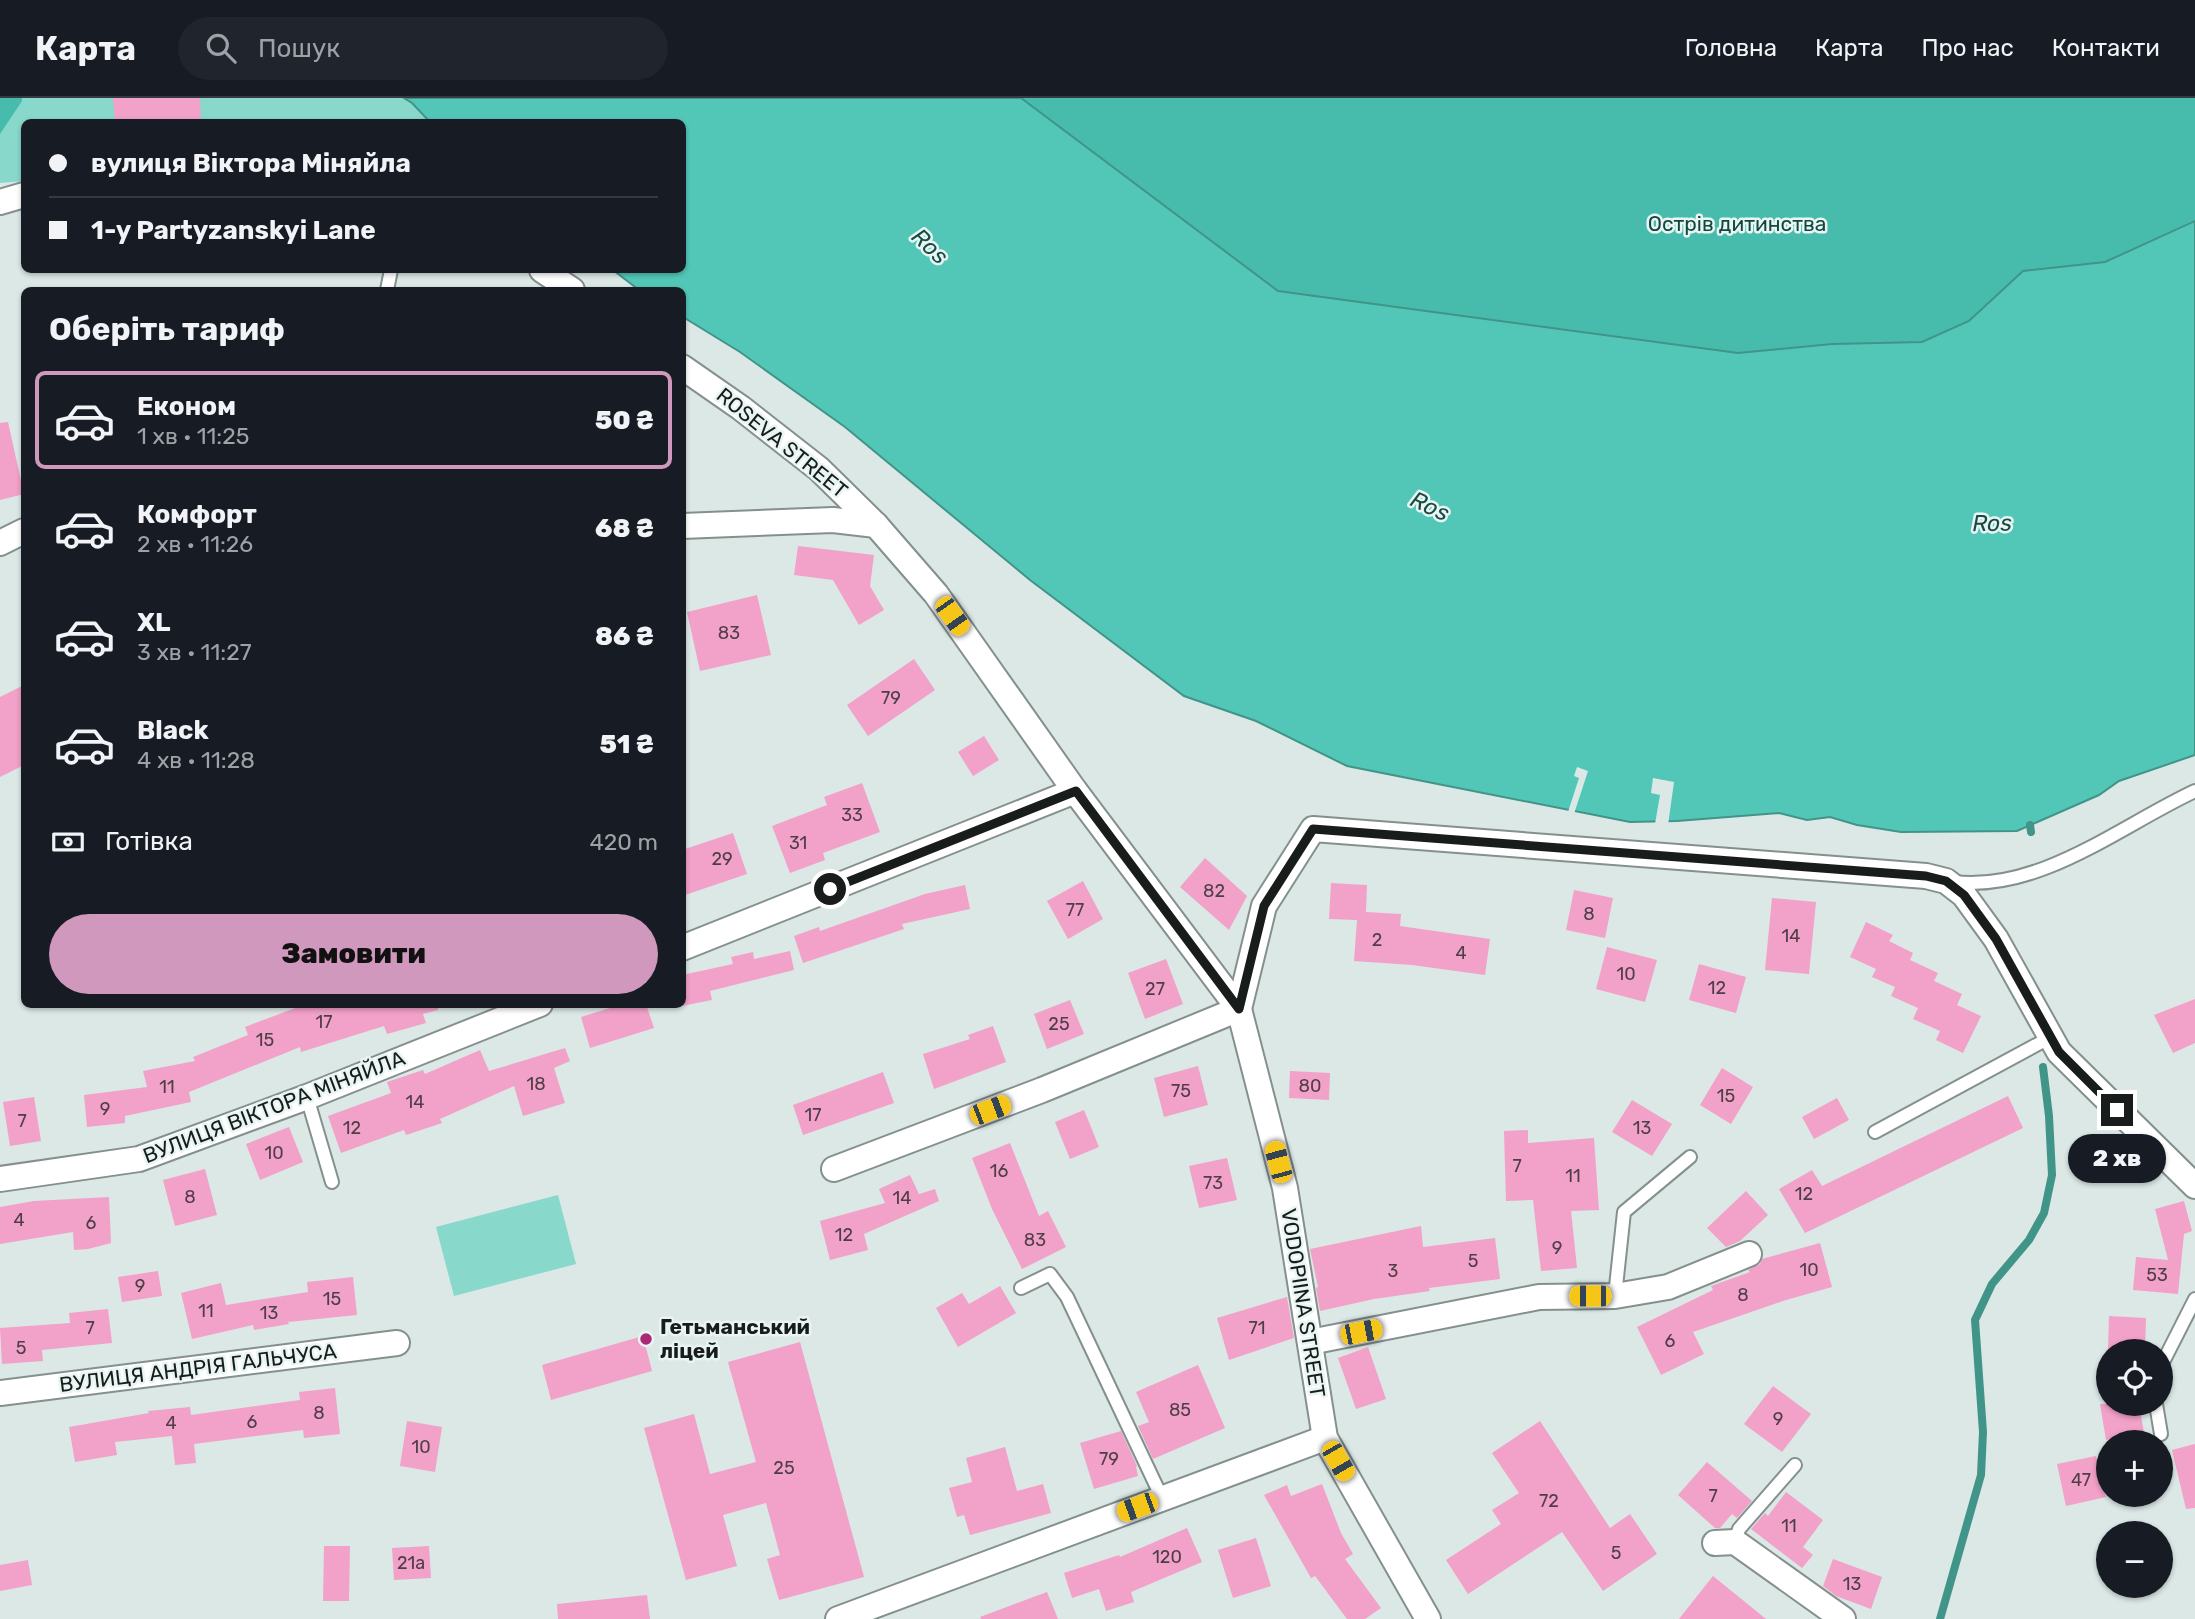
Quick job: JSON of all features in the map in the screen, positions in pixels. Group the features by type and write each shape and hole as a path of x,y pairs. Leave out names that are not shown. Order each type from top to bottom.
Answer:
{"street":[{"path":"0,202 21,196"},
{"path":"546,273 568,287"},
{"name":"ROSEVA STREET","path":"686,370 741,408 819,469 876,525"},
{"path":"686,526 833,520 876,525"},
{"name":"VODOPIINA STREET","path":"876,525 936,594 1076,791 1239,1009 1285,1188 1325,1438 1428,1619"},
{"path":"0,543 21,532"},
{"path":"686,946 1076,791"},
{"path":"834,1169 1042,1090 1239,1009 1264,906 1313,829 1926,876 1946,881 1964,895 1996,939 2055,1044 2195,1186"},
{"name":"ВУЛИЦЯ ВІКТОРА МІНЯЙЛА","path":"0,1178 139,1159 307,1097 530,1008"},
{"path":"1310,1342 1539,1297 1615,1296 1668,1287 1749,1254"},
{"name":"ВУЛИЦЯ АНДРІЯ ГАЛЬЧУСА","path":"0,1393 397,1343"},
{"path":"838,1619 1325,1438"},
{"path":"1725,1543 1843,1619"}],"lane":[{"path":"1946,881 1989,883 2028,875 2195,791"},
{"path":"1875,1132 2055,1044"},
{"path":"307,1097 332,1182"},
{"path":"1615,1296 1624,1212 1690,1157"},
{"path":"1021,1288 1050,1274 1067,1297 1162,1498"},
{"path":"2173,1342 2195,1299"},
{"path":"1725,1543 1795,1465"}],"shaded area":[{"path":"0,98 404,98 427,119 21,119 21,181 0,183"},
{"path":"558,1195 576,1264 454,1296 436,1227"}],"green space":[{"path":"0,98 22,98 22,101 0,134"},
{"name":"Острів дитинства","path":"1021,98 2195,98 2195,221 2105,262 2023,271 1969,321 1922,342 1832,344 1738,353 1278,291"}],"water":[{"name":"Ros","path":"404,98 1021,98 1278,291 1738,353 1832,344 1922,342 1969,321 2023,271 2105,262 2195,221 2195,755 2119,781 2099,795 2017,831 1901,832 1857,825 1830,817 1807,820 1779,813 1630,822 1347,766 1256,721 1184,696 1030,580 845,427 740,352 686,319 686,287 635,287 617,273 686,273 686,119 427,119"}],"pier":[{"path":"1577,767 1588,771 1574,814 1568,812 1579,778 1574,776"},
{"path":"1653,778 1674,782 1668,825 1655,824 1660,795 1651,793"}],"building":[{"path":"113,98 200,98 201,119 115,119"},
{"path":"8,422 21,480 21,495 0,500 0,423"},
{"path":"798,546 874,555 870,586 884,610 859,625 833,580 794,575"},
{"path":"757,595 771,655 700,671 687,612"},
{"path":"914,659 935,690 868,736 847,705"},
{"path":"21,686 21,766 0,777 0,697"},
{"path":"984,736 999,760 973,776 958,752"},
{"path":"862,783 880,832 823,853 825,860 790,873 772,826 827,805 824,797"},
{"path":"733,833 747,874 686,895 686,849"},
{"path":"1205,858 1247,896 1229,930 1180,887"},
{"path":"1083,881 1103,919 1068,939 1047,901"},
{"path":"1331,883 1367,885 1366,912 1401,914 1400,926 1490,939 1485,975 1412,965 1354,961 1357,920 1329,919"},
{"path":"965,885 970,909 902,924 904,929 803,963 794,936 819,927 820,931 925,894"},
{"path":"1574,890 1613,898 1605,938 1566,930"},
{"path":"1772,898 1816,902 1809,974 1765,970"},
{"path":"1866,922 1893,935 1889,941 1913,953 1910,960 1938,973 1934,981 1962,994 1957,1005 1981,1016 1963,1053 1936,1040 1940,1031 1913,1019 1918,1008 1891,996 1895,987 1872,977 1876,969 1850,957"},
{"path":"1607,947 1657,960 1645,1002 1596,989"},
{"path":"790,951 794,970 710,991 712,1000 686,1005 686,974 733,964 731,957 753,952 754,959"},
{"path":"1166,959 1183,1004 1145,1019 1128,973"},
{"path":"1699,964 1746,977 1736,1013 1689,1000"},
{"path":"2195,999 2195,1043 2173,1053 2154,1015"},
{"path":"1070,1000 1084,1034 1047,1049 1034,1014"},
{"path":"295,1008 438,1008 423,1014 426,1023 387,1034 384,1026 301,1052 300,1047 189,1092 191,1102 125,1116 125,1123 87,1127 84,1095 147,1087 143,1071 195,1061 193,1057 248,1035 245,1027"},
{"path":"610,1008 647,1008 654,1028 590,1048 581,1017"},
{"path":"993,1026 1006,1062 934,1089 923,1054 970,1039 968,1035"},
{"path":"565,1048 570,1061 554,1068 565,1103 523,1116 514,1086 440,1119 442,1123 406,1135 404,1130 341,1153 328,1116 391,1093 387,1082 423,1070 425,1074 480,1050 489,1071"},
{"path":"1198,1066 1208,1105 1164,1117 1154,1078"},
{"path":"1722,1068 1753,1087 1731,1124 1700,1105"},
{"path":"1290,1071 1330,1073 1329,1100 1289,1098"},
{"path":"883,1072 894,1103 803,1135 793,1105"},
{"path":"2008,1096 2023,1128 1805,1233 1779,1189 1812,1170 1822,1186"},
{"path":"34,1097 41,1141 10,1146 3,1102"},
{"path":"1837,1098 1849,1120 1814,1139 1802,1117"},
{"path":"1632,1100 1672,1124 1652,1156 1612,1132"},
{"path":"1084,1110 1099,1147 1070,1159 1055,1122"},
{"path":"289,1127 303,1162 260,1180 246,1144"},
{"path":"1528,1130 1528,1143 1594,1138 1599,1210 1571,1211 1577,1268 1541,1271 1533,1200 1506,1201 1504,1131"},
{"path":"1010,1143 1039,1216 1048,1211 1066,1247 1022,1269 992,1209 972,1158"},
{"path":"1227,1158 1237,1200 1199,1208 1189,1166"},
{"path":"205,1169 217,1215 175,1226 163,1180"},
{"path":"910,1175 919,1194 935,1189 939,1201 864,1234 868,1250 830,1260 820,1221 885,1203 879,1189"},
{"path":"1746,1191 1768,1215 1740,1241 1726,1247 1707,1228"},
{"path":"109,1197 111,1243 74,1250 73,1232 0,1244 0,1207 34,1201"},
{"path":"2184,1201 2192,1231 2184,1234 2178,1294 2133,1290 2136,1257 2168,1260 2155,1209"},
{"path":"1421,1226 1423,1247 1495,1238 1500,1279 1429,1288 1430,1291 1374,1299 1320,1311 1310,1249"},
{"path":"1820,1243 1832,1287 1693,1332 1704,1354 1661,1375 1637,1327 1713,1290 1711,1286 1750,1272 1748,1270 1760,1264 1762,1259"},
{"path":"158,1271 162,1296 122,1302 118,1277"},
{"path":"353,1277 357,1315 288,1322 289,1324 254,1330 253,1325 192,1339 181,1293 221,1283 226,1305 308,1292 307,1282"},
{"path":"1000,1286 1016,1313 958,1347 936,1308 962,1293 969,1304"},
{"path":"1287,1297 1294,1338 1229,1360 1217,1318"},
{"path":"108,1309 112,1343 42,1350 43,1361 2,1364 0,1328 70,1323 69,1313"},
{"path":"2109,1316 2146,1318 2145,1339 2108,1339"},
{"path":"643,1336 652,1371 551,1400 542,1365"},
{"path":"800,1342 864,1577 779,1600 767,1559 780,1555 766,1503 723,1515 737,1566 686,1580 644,1428 694,1414 710,1474 756,1462 728,1362"},
{"path":"1368,1347 1386,1399 1356,1409 1338,1358"},
{"path":"1198,1365 1225,1428 1153,1459 1138,1426 1149,1422 1136,1392"},
{"path":"1773,1386 1811,1414 1782,1452 1744,1424"},
{"path":"335,1388 340,1434 304,1438 303,1430 194,1444 196,1463 175,1465 172,1436 115,1442 117,1455 75,1462 69,1427 149,1413 148,1411 190,1407 191,1415 300,1400 299,1392"},
{"path":"2102,1416 2141,1416 2143,1430 2104,1430"},
{"path":"407,1421 442,1427 435,1472 400,1466"},
{"path":"1540,1421 1610,1528 1630,1514 1657,1554 1603,1591 1562,1532 1468,1594 1446,1560 1501,1524 1492,1510 1519,1493 1492,1453"},
{"path":"1121,1431 1137,1466 1138,1476 1094,1489 1080,1443"},
{"path":"2195,1444 2195,1508 2186,1509 2173,1450"},
{"path":"1005,1447 1017,1491 1043,1484 1051,1513 970,1535 964,1515 957,1517 949,1488 972,1482 966,1458"},
{"path":"2096,1456 2096,1499 2066,1506 2057,1464"},
{"path":"1707,1462 1752,1501 1737,1518 1732,1514 1720,1528 1715,1528 1678,1495"},
{"path":"1322,1484 1341,1533 1353,1554 1345,1559 1381,1608 1365,1619 1347,1619 1315,1576 1311,1578 1264,1495 1287,1485 1291,1496"},
{"path":"1786,1492 1823,1520 1803,1547 1813,1555 1802,1568 1751,1529 1765,1513 1768,1516"},
{"path":"1187,1528 1202,1562 1131,1592 1134,1602 1106,1611 1099,1589 1072,1598 1064,1573 1119,1555 1120,1557"},
{"path":"1256,1538 1271,1586 1233,1598 1218,1550"},
{"path":"324,1546 350,1546 349,1601 323,1601"},
{"path":"429,1546 431,1578 394,1580 392,1548"},
{"path":"1833,1559 1882,1577 1871,1609 1836,1596 1823,1586"},
{"path":"28,1560 32,1585 0,1591 0,1565"},
{"path":"1713,1576 1766,1619 1679,1619"},
{"path":"1047,1592 1058,1619 980,1617"},
{"path":"647,1595 650,1619 558,1619 557,1604"}],"waterway":[{"path":"2030,825 2031,832"},
{"path":"1940,1619 1981,1475 1983,1432 1975,1320 1992,1284 2029,1240 2044,1213 2052,1175 2043,1067"}],"place":[{"name":"Гетьманський ліцей","path":"646,1339"}],"route":[{"path":"830,889 1076,791 1239,1009 1264,906 1313,829 1926,876 1946,881 1964,895 1996,939 2059,1052 2117,1110"}]}
